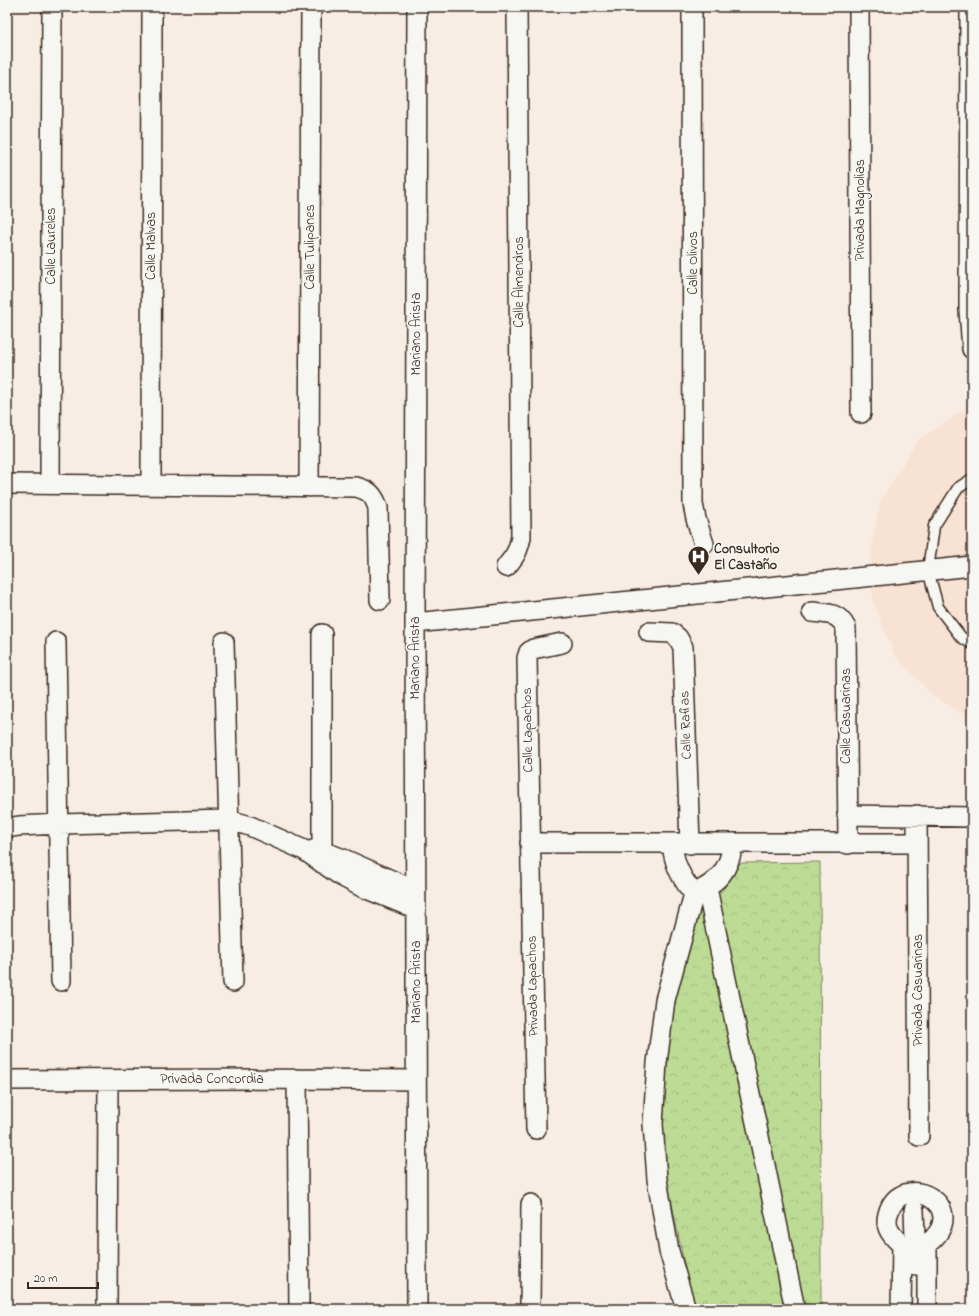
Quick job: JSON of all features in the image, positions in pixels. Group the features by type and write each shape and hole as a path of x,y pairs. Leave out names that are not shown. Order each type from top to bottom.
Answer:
{"street":[{"name":"Calle Laureles","path":"50,484 52,7"},
{"name":"Calle Malvas","path":"151,485 152,7"},
{"name":"Calle Tulipanes","path":"309,486 311,7"},
{"name":"Mariano Arista","path":"417,7 415,623 417,1309"},
{"name":"Calle Almendros","path":"510,562 518,550 521,537 517,7"},
{"name":"Calle Olivos","path":"692,7 693,504 704,544"},
{"name":"Privada Magnolias","path":"859,7 861,413"},
{"path":"970,7 969,310 972,348"},
{"path":"7,484 309,486 356,487 366,490 376,499 378,508 380,600"},
{"path":"415,623 972,566"},
{"name":"Calle Casuarinas","path":"812,612 837,616 842,620 846,628 848,844"},
{"name":"Calle Rafias","path":"649,632 672,633 678,638 683,647 681,844 674,858 678,871 685,883 700,891"},
{"path":"316,854 322,634"},
{"path":"56,642 61,981"},
{"path":"224,642 233,982"},
{"name":"Calle Lapachos","path":"530,844 527,658 529,652 533,649 562,643"},
{"path":"847,815 972,816"},
{"name":"Privada Casuarinas","path":"917,815 919,1136"},
{"path":"7,828 59,824 228,820 250,826 316,854 416,891"},
{"path":"530,844 917,843"},
{"name":"Privada Lapachos","path":"530,844 536,1129"},
{"path":"686,1309 669,1251 657,1179 654,1124 657,1063 666,1000 700,891 718,880 726,869 731,857 733,844"},
{"path":"316,854 342,876 362,888 416,909"},
{"path":"700,891 795,1309"},
{"path":"297,1079 299,1309"},
{"name":"Privada Concordia","path":"7,1080 416,1080"},
{"path":"107,1309 108,1080"},
{"path":"901,1309 902,1245 891,1235 886,1221 891,1206 899,1196 915,1192 931,1196 944,1215 942,1226 936,1237 927,1244 927,1309"},
{"path":"530,1309 531,1204"},
{"path":"914,1210 916,1309"}],"lane":[{"path":"972,479 958,488 934,526 928,570 938,607 961,637 972,644"}],"shaded area":[{"path":"972,404 972,720 932,695 894,654 873,601 871,550 880,502 917,441"}],"green space":[{"path":"820,862 821,1309 697,1309 687,1278 667,1179 657,1116 673,990 700,898 722,891 740,863"}],"place":[{"name":"Consultorio El Castaño","path":"698,576"}]}
